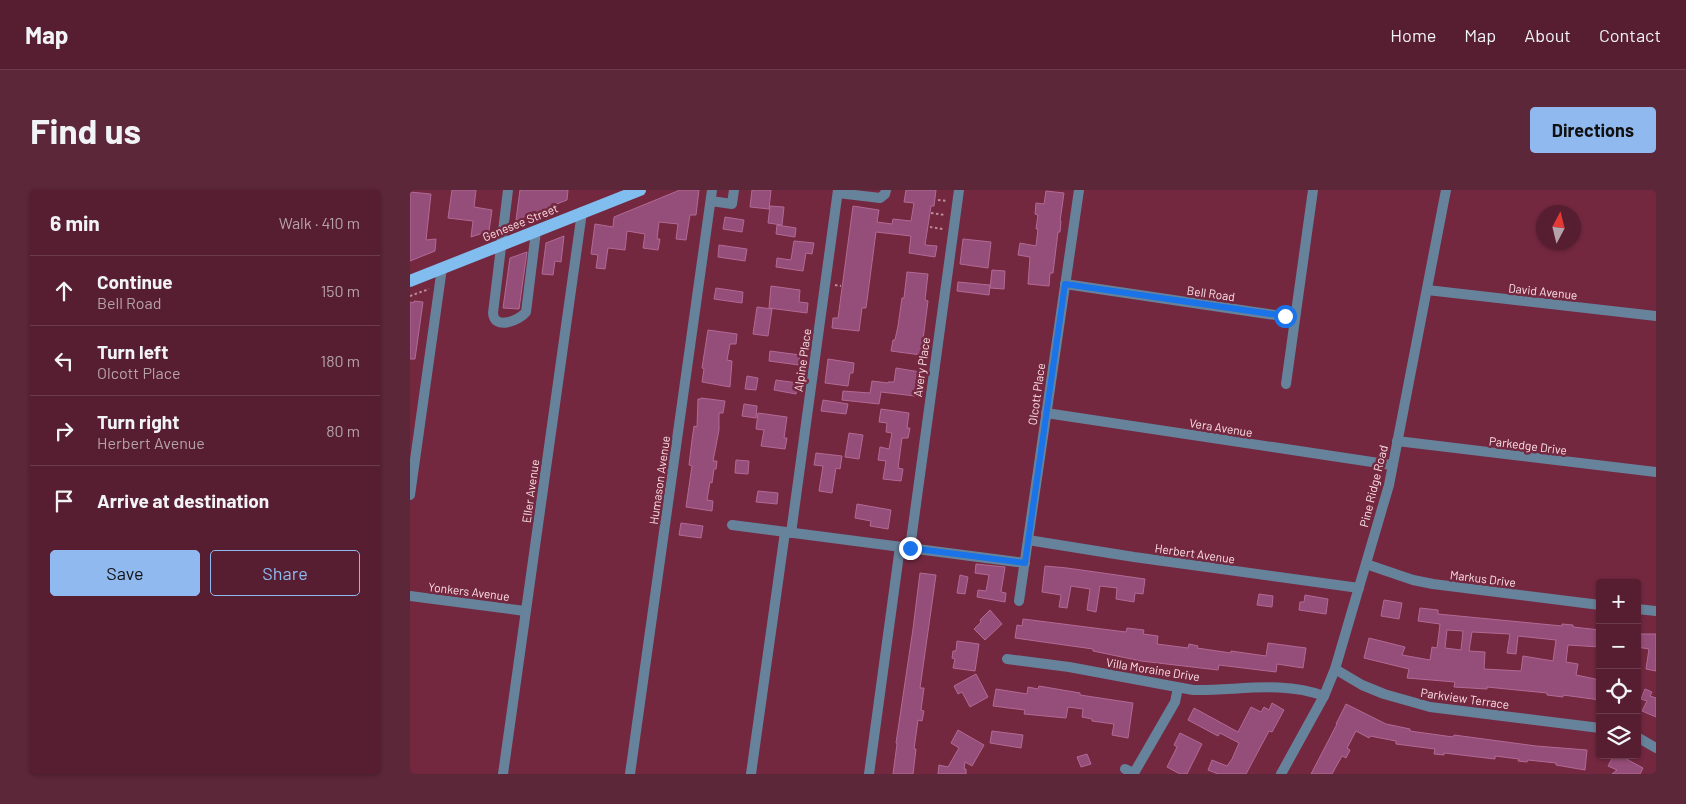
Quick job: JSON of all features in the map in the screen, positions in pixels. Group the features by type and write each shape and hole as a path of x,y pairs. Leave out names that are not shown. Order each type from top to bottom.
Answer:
{"main road":[{"name":"Genesee Street","path":"410,281 640,190"}],"street":[{"path":"508,190 493,313 494,317 502,323 515,321 526,312 536,231"},
{"name":"Humason Avenue","path":"630,774 712,190"},
{"path":"710,201 732,204 734,190"},
{"path":"838,191 862,193 880,198 885,194 886,190"},
{"name":"Avery Place","path":"869,774 959,190"},
{"name":"Olcott Place","path":"1019,601 1078,190"},
{"path":"1286,384 1313,190"},
{"name":"Pine Ridge Road","path":"1281,774 1324,696 1335,668 1389,485 1446,190"},
{"name":"Alpine Place","path":"751,774 838,191"},
{"name":"Eller Avenue","path":"503,774 582,212"},
{"path":"410,495 442,268"},
{"name":"Bell Road","path":"1065,284 1295,318"},
{"name":"David Avenue","path":"1426,290 1656,316"},
{"name":"Vera Avenue","path":"1046,413 1392,466"},
{"name":"Parkedge Drive","path":"1397,441 1656,472"},
{"path":"732,525 1025,563"},
{"name":"Herbert Avenue","path":"1028,540 1359,588"},
{"name":"Markus Drive","path":"1366,564 1399,576 1433,584 1596,604"},
{"name":"Yonkers Avenue","path":"410,596 525,611"},
{"path":"1641,609 1656,611"},
{"name":"Villa Moraine Drive","path":"1007,659 1069,667 1178,688 1212,690 1265,686 1305,690 1324,696"},
{"name":"Parkview Terrace","path":"1335,668 1362,685 1423,706 1596,728"},
{"path":"1126,769 1134,774 1175,702 1178,688"},
{"path":"1641,739 1656,748"}],"path":[{"path":"938,200 950,201"},
{"path":"931,213 949,215"},
{"path":"930,227 946,229"},
{"path":"835,285 841,286"},
{"path":"410,296 428,290"}],"building":[{"path":"452,190 476,190 474,207 492,210 489,231 471,237 473,221 448,218"},
{"path":"520,190 568,190 567,200 516,220"},
{"path":"680,190 699,190 696,215 690,215 686,240 676,239 678,224 659,222 657,239 660,239 658,250 643,248 645,234 627,231 625,250 608,248 605,269 596,268 598,255 591,254 595,224 613,227 614,217"},
{"path":"752,190 771,190 769,209 750,207"},
{"path":"906,190 936,190 934,206 931,206 925,245 937,246 935,257 909,253 911,236 876,232 866,308 862,308 859,331 832,328 833,318 838,318 853,206 879,210 877,222 892,224 893,219 911,221 914,203 904,202"},
{"path":"1046,191 1064,193 1060,232 1058,232 1053,273 1050,273 1049,286 1028,284 1030,257 1018,255 1020,243 1036,246 1038,215 1035,214 1036,203 1044,204"},
{"path":"410,192 431,194 426,240 436,239 435,251 410,261"},
{"path":"770,206 784,207 782,225 768,223"},
{"path":"725,217 744,220 742,232 723,229"},
{"path":"777,225 796,228 795,237 776,234"},
{"path":"564,236 561,262 555,261 553,275 542,274 546,243"},
{"path":"963,239 991,242 988,268 960,264"},
{"path":"794,241 814,243 812,254 806,253 803,271 776,267 777,258 791,260"},
{"path":"719,245 747,249 745,261 718,257"},
{"path":"527,252 519,309 503,308 510,258"},
{"path":"992,270 1005,271 1004,289 990,288"},
{"path":"907,272 928,274 925,300 928,301 921,355 891,351 898,326 902,298 904,298"},
{"path":"958,282 990,285 989,295 957,291"},
{"path":"771,286 800,290 799,302 808,303 807,313 769,308"},
{"path":"716,288 743,292 742,303 714,299"},
{"path":"414,301 423,302 415,359 410,359 410,302 414,303"},
{"path":"757,307 772,309 768,336 753,334"},
{"path":"708,330 737,334 736,344 730,344 727,360 732,361 730,387 702,382 704,369 702,368"},
{"path":"770,351 800,355 799,365 769,361"},
{"path":"828,359 854,363 853,373 850,373 848,386 825,383"},
{"path":"896,368 920,372 915,396 881,392 879,404 842,400 843,391 870,393 872,381 894,382"},
{"path":"747,376 758,378 756,390 745,389"},
{"path":"776,380 798,383 796,394 774,390"},
{"path":"698,399 725,401 723,413 719,413 719,430 713,461 717,461 716,469 714,469 712,483 710,482 707,500 713,501 712,511 686,507 692,466 689,465 692,440 694,426 697,427"},
{"path":"823,400 848,404 846,414 821,411"},
{"path":"744,404 757,406 756,418 742,416"},
{"path":"881,409 909,413 907,428 910,428 908,438 902,438 898,468 903,469 901,481 883,479 886,461 878,460 880,447 889,449 892,433 886,432 887,423 879,422"},
{"path":"758,413 787,417 784,438 787,438 785,449 761,446 764,430 756,429"},
{"path":"849,433 863,435 859,459 845,457"},
{"path":"816,453 842,456 840,469 836,468 832,493 819,491 823,466 814,465"},
{"path":"736,460 749,461 748,474 735,473"},
{"path":"758,491 778,493 777,504 756,502"},
{"path":"857,504 891,510 888,529 870,526 871,521 855,518"},
{"path":"681,523 703,526 701,538 679,535"},
{"path":"976,564 1005,567 1001,592 1006,593 1005,602 977,597 978,590 986,591 989,575 975,573"},
{"path":"1045,566 1145,579 1143,594 1135,593 1134,602 1116,599 1117,588 1100,586 1096,612 1087,610 1090,589 1071,586 1067,608 1059,607 1061,595 1042,592"},
{"path":"920,573 936,575 920,688 924,688 921,710 924,711 922,721 918,720 913,774 893,774 896,743"},
{"path":"960,575 968,577 965,594 957,593"},
{"path":"1259,594 1273,596 1272,607 1257,605"},
{"path":"1305,595 1328,599 1326,614 1299,610 1300,602 1304,602"},
{"path":"1384,600 1402,603 1399,619 1381,616"},
{"path":"1420,608 1438,610 1438,614 1562,626 1562,624 1573,625 1573,627 1596,630 1596,647 1568,645 1566,662 1578,664 1576,675 1596,679 1596,699 1487,687 1487,689 1454,687 1455,682 1407,678 1409,669 1364,658 1369,638 1405,647 1402,655 1430,660 1432,647 1437,648 1440,624 1418,621","holes":["1447,630 1463,631 1461,650 1445,648","1472,632 1510,634 1507,653 1516,654 1518,636 1556,640 1553,661 1523,656 1521,671 1484,669 1485,652 1469,651"]},
{"path":"990,610 1002,624 985,640 974,629"},
{"path":"1023,619 1126,632 1127,628 1144,630 1143,634 1158,636 1157,644 1188,648 1189,644 1198,646 1197,648 1231,653 1231,651 1266,656 1268,643 1306,648 1303,668 1277,664 1276,672 1219,665 1218,670 1141,661 1093,651 1093,649 1015,638 1017,625 1022,626"},
{"path":"1641,634 1656,634 1656,671 1646,669 1649,649 1641,648"},
{"path":"957,641 979,644 975,671 953,668 955,659 952,658 953,651 956,651"},
{"path":"976,674 988,697 970,707 962,692 958,694 954,686"},
{"path":"1039,686 1080,693 1080,695 1133,703 1128,738 1112,735 1114,724 1092,721 1092,719 1082,717 1083,709 1068,707 1066,718 1024,714 1025,710 993,706 996,689 1027,694 1028,687 1038,689"},
{"path":"1645,689 1652,692 1650,696 1656,698 1656,717 1642,711 1647,701 1641,699"},
{"path":"1272,703 1284,710 1272,732 1269,731 1246,774 1218,774 1208,770 1212,760 1227,766 1239,743 1220,733 1218,736 1188,720 1194,708 1238,732 1251,707 1261,712 1264,707 1269,710"},
{"path":"1346,704 1386,724 1410,729 1410,731 1587,750 1585,770 1556,765 1556,763 1528,760 1527,762 1518,761 1519,759 1495,756 1495,759 1444,753 1444,755 1434,754 1435,749 1396,744 1396,741 1370,736 1369,738 1356,731 1347,748 1350,750 1346,758 1342,756 1332,774 1311,774"},
{"path":"958,730 984,745 972,766 965,762 964,769 966,769 966,774 938,774 939,765 948,767 959,748 951,743"},
{"path":"992,731 1023,735 1021,748 990,743"},
{"path":"1180,733 1202,744 1187,774 1180,774 1167,767 1177,747 1174,745"},
{"path":"1087,754 1091,764 1081,767 1077,757"},
{"path":"1612,759 1626,759 1643,768 1640,774 1612,774 1617,770 1608,766"}],"route":[{"path":"910,548 1025,563 1065,284 1285,316"}]}
